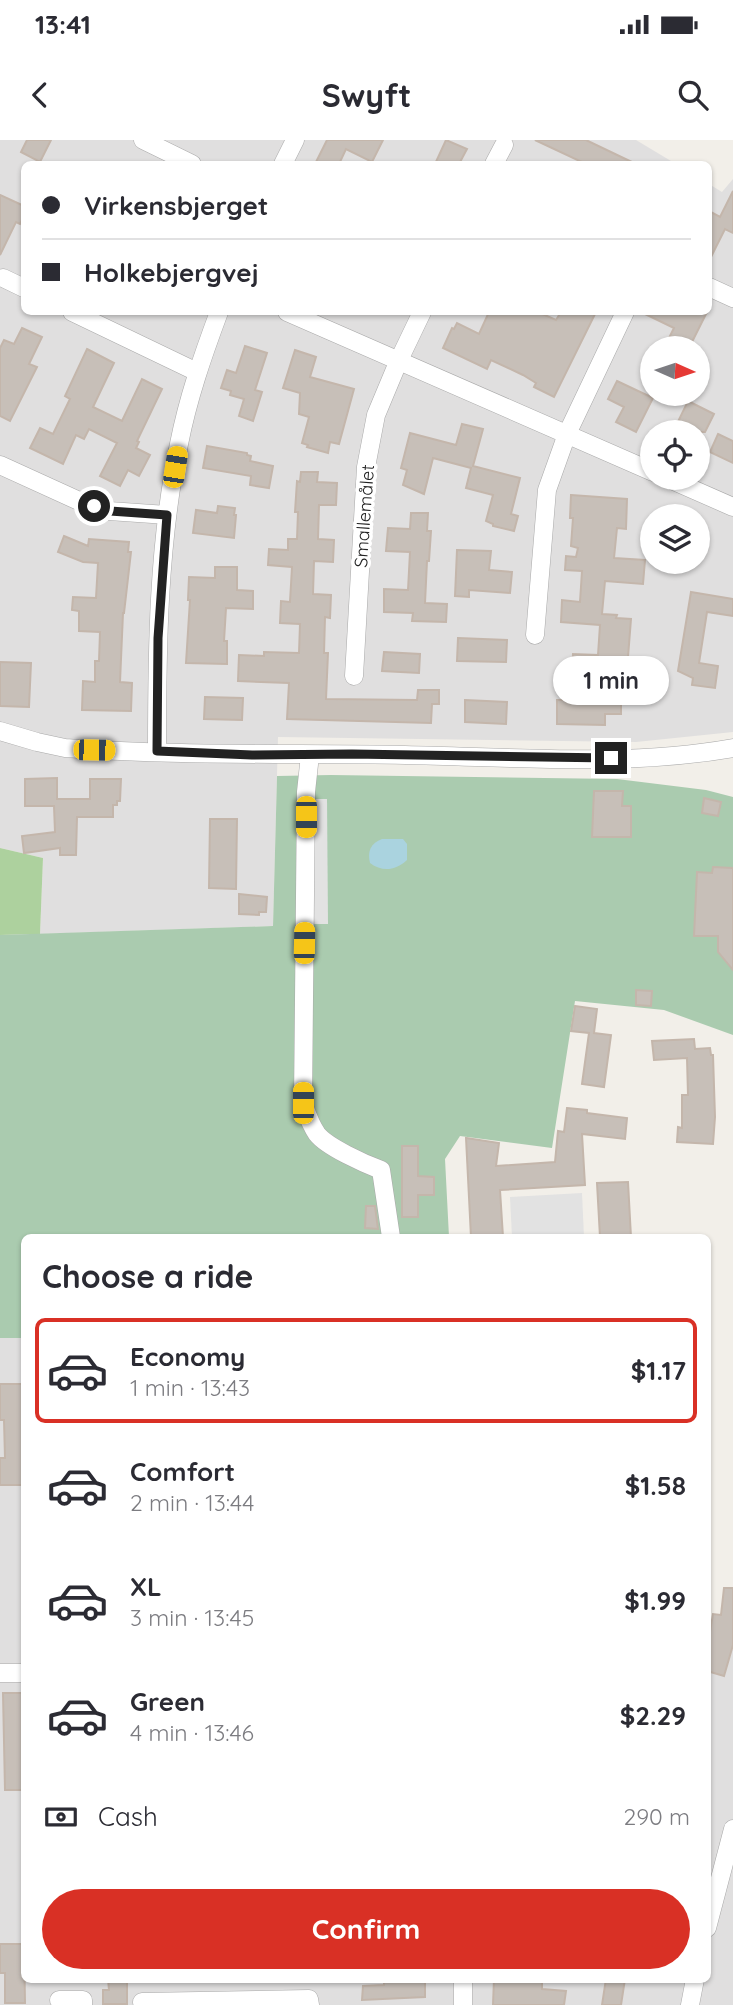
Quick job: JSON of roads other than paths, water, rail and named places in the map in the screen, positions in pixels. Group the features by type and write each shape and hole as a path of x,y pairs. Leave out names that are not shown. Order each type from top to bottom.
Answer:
{"street":[{"path":"143,140 186,161"},
{"path":"284,161 295,140"},
{"path":"496,161 504,145"},
{"path":"3,278 21,287"},
{"path":"712,288 733,298"},
{"path":"78,315 197,372"},
{"path":"157,751 158,638 167,515 179,443 197,372 218,315"},
{"path":"294,315 640,466"},
{"name":"Smallemålet","path":"354,676 366,467 376,415 398,360 420,315"},
{"path":"535,635 547,490 567,434 624,315"},
{"path":"0,465 79,501 110,511 167,515"},
{"path":"694,490 733,507"},
{"path":"0,731 37,743 65,748 310,755 596,759 687,755 733,748"},
{"path":"310,755 306,792 303,1103 309,1121 320,1137 363,1163 381,1170 391,1234"},
{"path":"0,1673 21,1672"},
{"path":"711,1913 733,1829"},
{"path":"463,1983 463,2005"},
{"path":"690,2005 694,1983"},
{"path":"142,2002 309,1999 310,2005"},
{"path":"60,2000 83,2000 83,2005"}],"water":[{"path":"382,839 403,839 407,844 407,860 388,869 370,863 371,848"}]}
